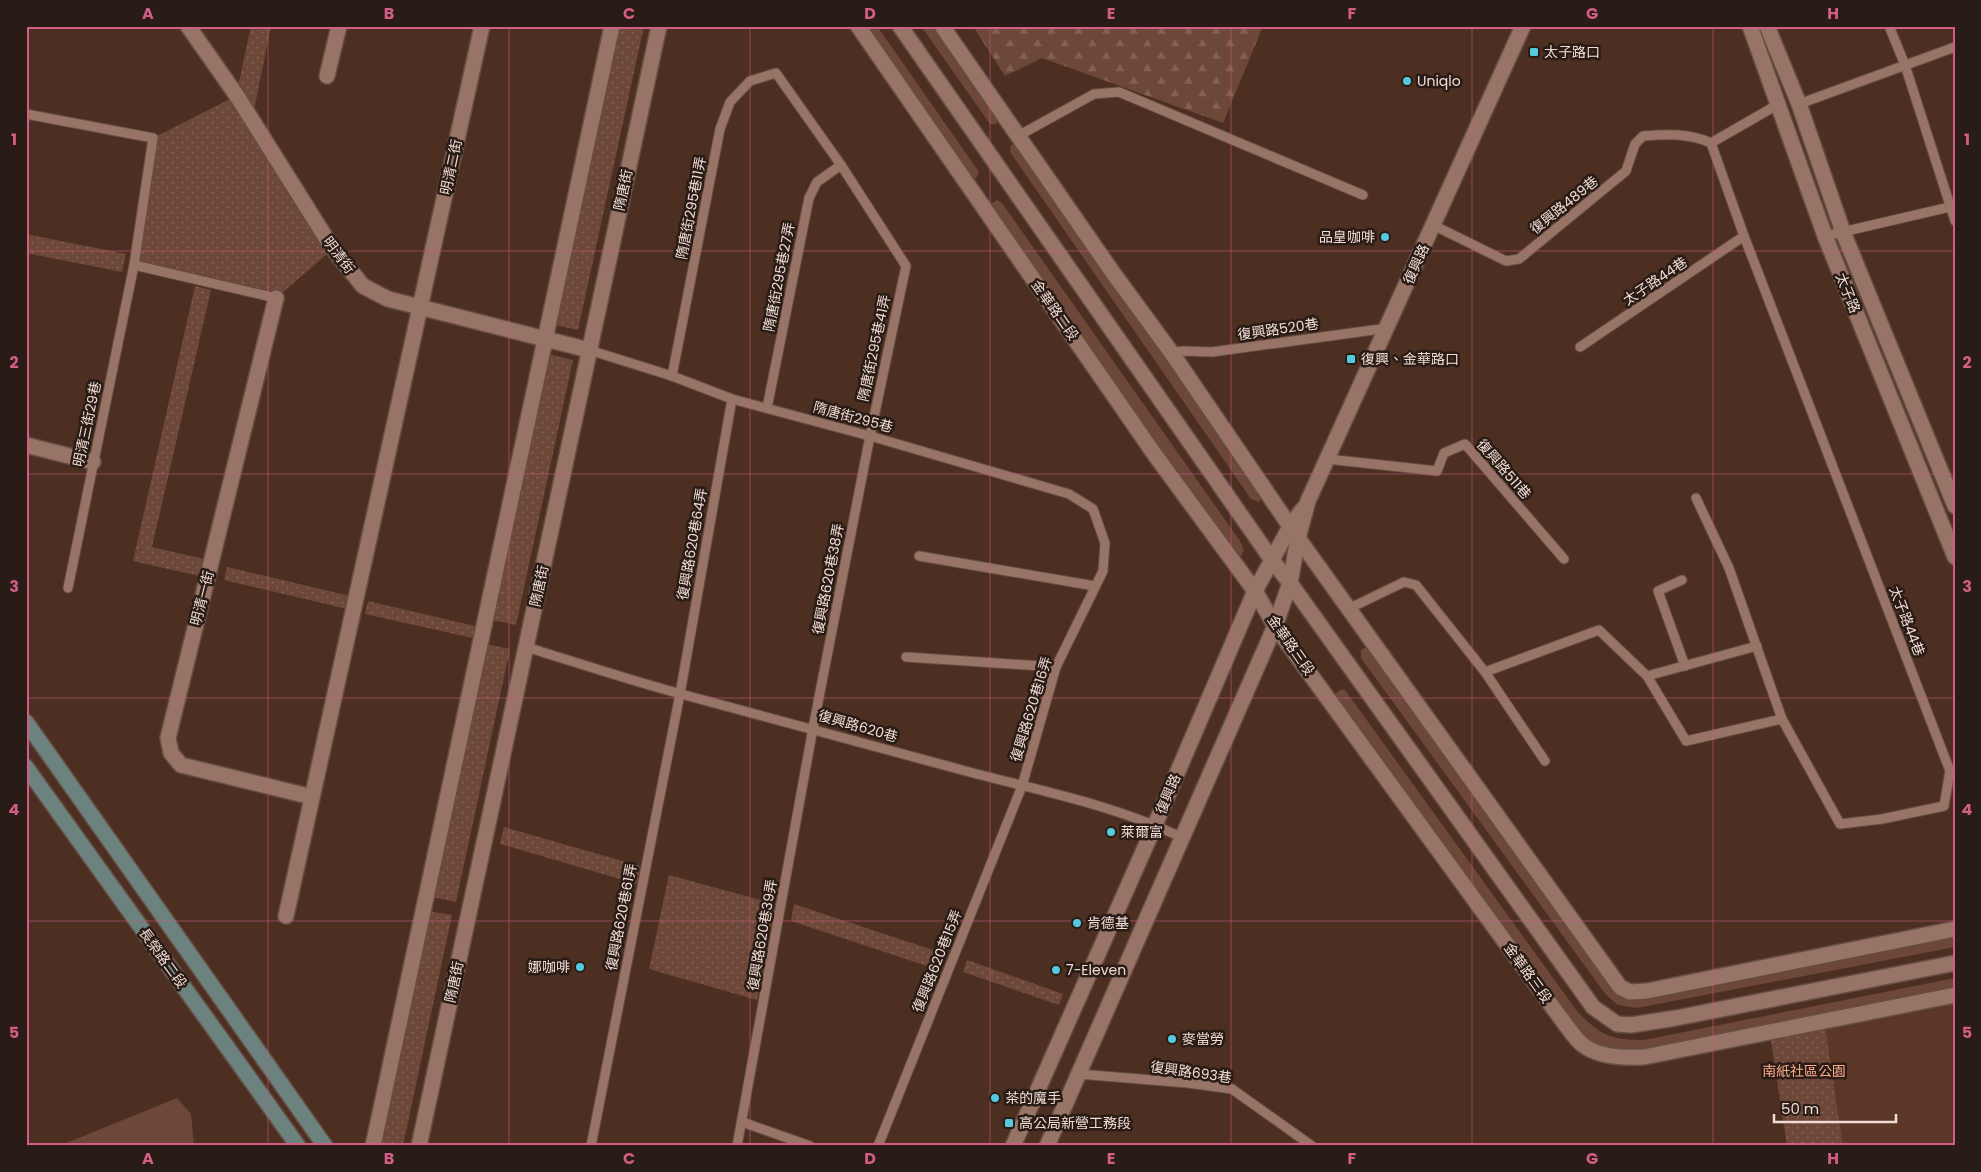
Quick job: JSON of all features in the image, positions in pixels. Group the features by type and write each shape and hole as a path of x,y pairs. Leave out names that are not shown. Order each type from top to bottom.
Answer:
{"main road":[{"name":"長榮路二段","path":"26,722 325,1146"},
{"name":"長榮路二段","path":"26,767 298,1146"},
{"path":"101,870 122,856"},
{"path":"226,1045 243,1031"}],"street":[{"name":"明清街","path":"188,26 237,96 333,249 363,286 388,300 589,350"},
{"path":"327,76 339,26"},
{"name":"明清二街","path":"420,308 482,26"},
{"path":"373,1146 612,26"},
{"name":"隋唐街","path":"419,1146 659,26"},
{"name":"金華路二段","path":"858,26 1155,455 1255,591"},
{"path":"900,26 1272,560 1593,1007 1617,1024 1631,1025 1676,1018 1955,963"},
{"path":"942,26 1171,352 1348,609 1620,987 1630,992 1647,991 1955,929"},
{"name":"復興路","path":"1013,1146 1155,825 1255,591 1272,560 1294,532 1388,328 1523,26"},
{"name":"太子路","path":"1750,26 1825,236 1955,557"},
{"name":"太子路","path":"1767,26 1799,104 1843,232 1955,506"},
{"name":"明清一街","path":"276,298 168,738 171,753 180,765 312,797"},
{"path":"286,916 420,308"},
{"path":"26,445 92,462"},
{"name":"復興路","path":"1047,1146 1275,626 1290,583 1294,532"},
{"name":"金華路三段","path":"1255,591 1275,626 1565,1024 1584,1046 1623,1058 1644,1056 1955,996"}],"lane":[{"path":"1889,26 1906,65 1952,206 1955,221"},
{"path":"1799,104 1955,47"},
{"name":"隋唐街295巷11弄","path":"672,376 720,129 730,102 750,81 776,73 841,165"},
{"path":"1018,136 1094,94 1119,92 1363,195"},
{"path":"1711,143 1777,105"},
{"name":"明清三街29巷","path":"26,114 153,138 134,266 92,462 68,588"},
{"name":"復興路489巷","path":"1433,225 1506,262 1520,259 1626,172 1635,144 1643,136 1673,133 1698,137 1711,143"},
{"name":"太子路44巷","path":"1711,143 1744,236 1950,771 1944,806 1882,820 1840,824 1782,719"},
{"name":"隋唐街295巷41弄","path":"841,165 906,266 870,436"},
{"name":"隋唐街295巷27弄","path":"767,408 809,198 817,182 841,165"},
{"path":"1825,236 1952,206"},
{"name":"太子路44巷","path":"1580,347 1744,236"},
{"path":"134,266 276,298"},
{"name":"復興路520巷","path":"1171,352 1184,350 1212,352 1388,328"},
{"name":"隋唐街295巷","path":"589,350 672,376 732,399 870,436 1069,494 1093,509 1099,522"},
{"name":"復興路620巷64弄","path":"680,694 732,399"},
{"name":"復興路620巷38弄","path":"814,728 870,436"},
{"name":"復興路511巷","path":"1327,460 1437,471 1444,454 1464,444 1564,558"},
{"path":"1485,672 1598,630 1647,676 1686,741 1782,719 1729,568 1696,498"},
{"name":"復興路620巷16弄","path":"1022,786 1056,667 1102,571 1105,542 1099,522"},
{"path":"919,556 1095,586"},
{"path":"1682,580 1658,591 1685,666"},
{"path":"1348,609 1404,582 1416,585 1485,672 1545,761"},
{"path":"1647,676 1757,646"},
{"name":"復興路620巷","path":"526,647 680,694 1106,807 1181,837"},
{"path":"906,658 1056,667"},
{"name":"復興路620巷61弄","path":"591,1146 680,694"},
{"name":"復興路620巷39弄","path":"737,1146 814,728"},
{"name":"復興路620巷15弄","path":"878,1146 1022,786"},
{"name":"復興路693巷","path":"1079,1074 1188,1082 1232,1089 1312,1146"},
{"path":"742,1122 810,1146"}],"shaded area":[{"path":"1955,1001 1955,1146 1843,1146 1825,1025"}],"green space":[{"path":"251,26 271,26 252,120 333,249 276,298 134,265 153,138 236,96"},
{"path":"618,26 644,26 578,330 555,325"},
{"path":"863,26 877,26 979,172 976,178 971,179"},
{"path":"921,26 938,26 999,120 996,124 990,124"},
{"path":"973,26 1263,26 1223,123 1042,58 1005,76"},
{"path":"1015,143 1261,491 1262,497 1259,502 1251,499 1010,152 1011,145"},
{"path":"997,200 1002,203 1240,541 1244,550 1241,556 1235,556 991,207 992,203"},
{"path":"26,234 126,254 122,272 26,253"},
{"path":"195,286 211,290 152,547 208,560 204,577 133,561"},
{"path":"548,354 573,360 516,625 492,620"},
{"path":"227,567 350,596 347,609 224,580"},
{"path":"368,601 479,627 477,639 365,614"},
{"path":"486,644 510,649 456,902 432,897"},
{"path":"1368,646 1618,993 1955,935 1955,947 1637,1008 1618,1005 1606,995 1361,658 1361,650"},
{"path":"1342,689 1345,690 1577,1011 1599,1031 1622,1039 1644,1040 1955,978 1955,990 1660,1049 1621,1050 1593,1043 1583,1038 1335,697 1335,694"},
{"path":"504,827 640,866 637,884 500,844"},
{"path":"669,875 775,904 757,1000 649,969"},
{"path":"794,904 942,953 936,969 791,921"},
{"path":"428,911 452,915 403,1146 378,1146"},
{"path":"967,960 1063,994 1059,1005 963,972"},
{"name":"南紙社區公園","path":"1825,1025 1843,1146 1787,1146 1770,1034"},
{"path":"177,1098 191,1114 194,1146 59,1146"}],"place":[{"name":"太子路口","path":"1534,52"},
{"name":"Uniqlo","path":"1407,81"},
{"name":"品皇咖啡","path":"1385,237"},
{"name":"復興、金華路口","path":"1351,359"},
{"name":"萊爾富","path":"1111,832"},
{"name":"肯德基","path":"1077,923"},
{"name":"娜咖啡","path":"580,967"},
{"name":"7-Eleven","path":"1056,970"},
{"name":"麥當勞","path":"1172,1039"},
{"name":"茶的魔手","path":"995,1098"},
{"name":"高公局新營工務段","path":"1009,1123"}]}
